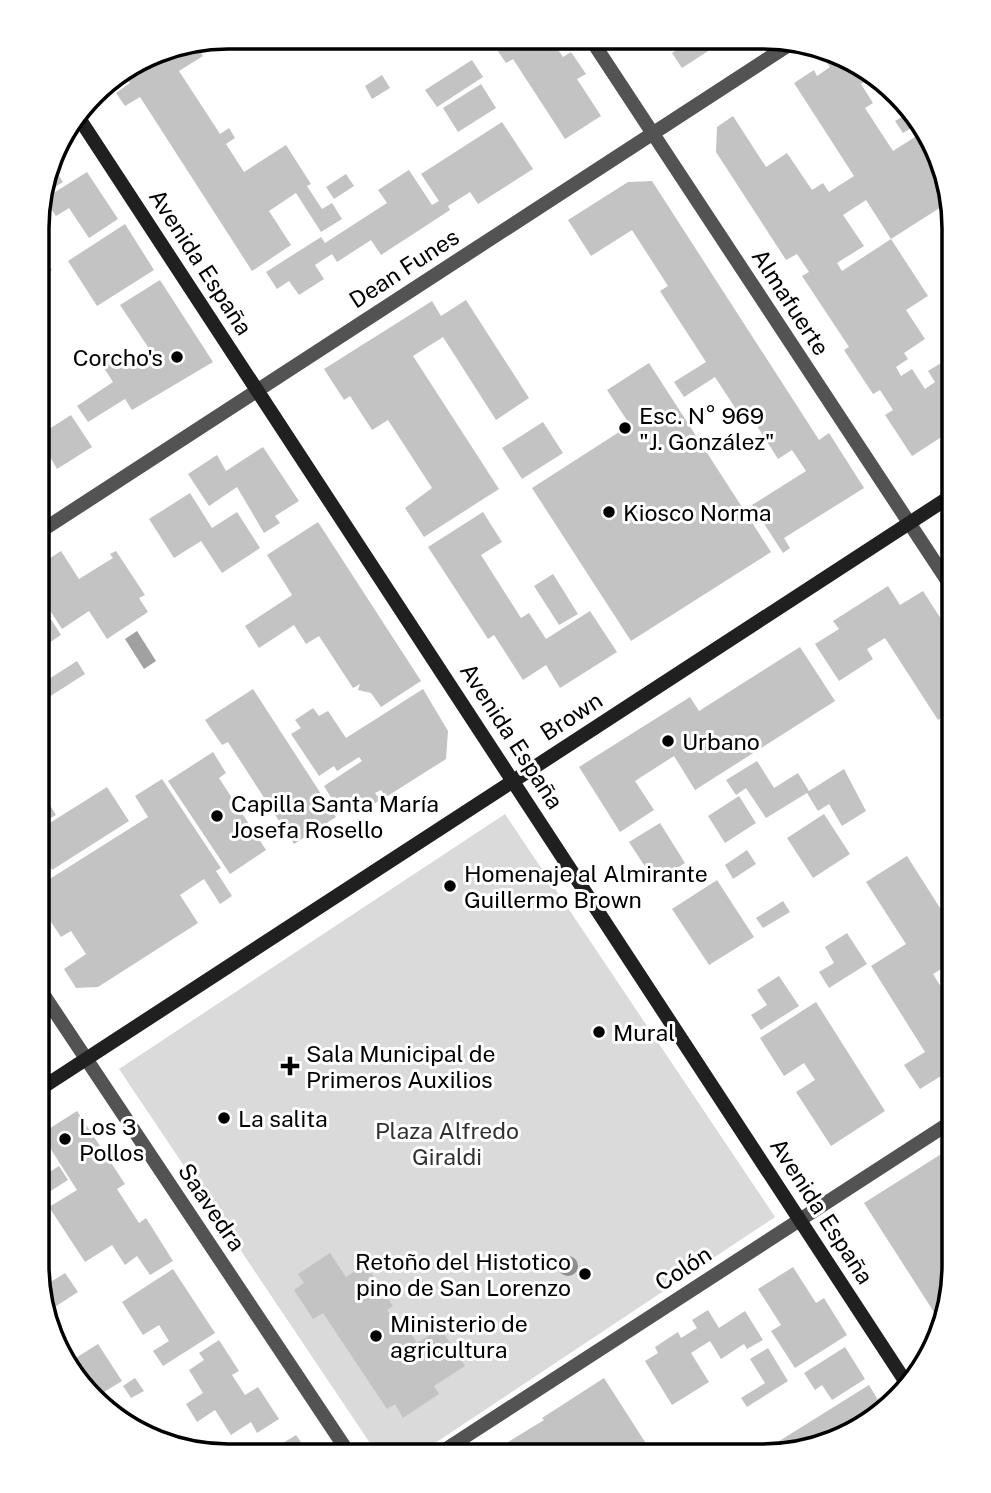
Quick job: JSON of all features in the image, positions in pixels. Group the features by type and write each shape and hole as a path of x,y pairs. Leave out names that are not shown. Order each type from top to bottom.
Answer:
{"main road":[{"name":"Avenida España","path":"83,123 903,1377"},
{"name":"Brown","path":"49,1083 942,502"}],"street":[{"name":"Almafuerte","path":"597,49 942,573"},
{"name":"Dean Funes","path":"49,526 781,50"},
{"name":"Saavedra","path":"49,1003 343,1444"},
{"name":"Colón","path":"454,1444 942,1128"}],"green space":[{"name":"Plaza Alfredo Giraldi","path":"505,814 775,1217 434,1444 371,1444 119,1069"}],"shaded area":[{"path":"137,631 156,661 144,669 125,639"}],"building":[{"path":"496,49 558,49 563,57 571,52 586,74 577,79 601,116 565,139 513,59 506,63"},
{"path":"678,49 711,49 682,68 672,53"},
{"path":"200,51 203,56 179,71 220,134 229,128 235,138 226,144 244,172 286,145 311,184 307,186 322,209 332,203 342,219 321,232 296,193 269,211 291,245 252,271 140,97 125,106 116,93 130,83 128,79 149,67 170,58"},
{"path":"472,60 483,77 437,107 425,90"},
{"path":"825,60 865,81 861,84 873,103 865,108 893,151 917,136 928,159 939,193 940,208 891,239 928,296 906,310 925,339 904,353 908,359 896,367 901,376 912,369 925,389 935,382 928,371 942,362 942,437 912,456 885,415 893,410 880,390 873,394 844,350 849,347 802,276 809,272 797,254 786,260 716,152 717,127 733,116 766,167 787,153 812,190 823,183 829,192 854,176 794,83 814,70 817,76 830,67","holes":["866,200 891,239 842,271 837,263 864,246 843,215"]},
{"path":"382,75 390,88 372,99 365,86"},
{"path":"481,84 496,108 458,132 443,108"},
{"path":"903,116 911,128 903,133 895,121"},
{"path":"502,122 533,169 478,204 470,192 448,206 450,210 381,255 371,240 337,262 332,254 315,265 324,279 299,295 289,281 277,289 266,272 321,237 325,243 387,203 378,190 409,170 432,205 439,201 421,174"},
{"path":"87,172 118,219 89,238 69,208 56,216 51,208 53,193"},
{"path":"57,173 63,182 54,188"},
{"path":"346,174 354,186 334,199 326,187"},
{"path":"652,181 819,440 829,433 864,488 784,538 790,548 783,553 752,505 806,471 792,450 778,459 750,415 743,420 715,377 684,397 674,382 706,362 660,291 668,286 632,230 591,256 568,220 628,182"},
{"path":"125,224 154,270 97,306 68,261"},
{"path":"160,280 213,362 132,410 125,399 88,422 77,406 113,382 102,365 118,355 127,369 152,353 120,305"},
{"path":"466,300 529,398 496,420 443,337 413,356 499,489 424,537 405,508 432,488 388,420 372,430 350,396 344,400 324,369 432,301 441,316"},
{"path":"649,363 771,552 631,641 532,488 630,425 607,390"},
{"path":"71,415 92,447 57,469 49,455 49,429"},
{"path":"543,422 563,453 522,479 502,448"},
{"path":"263,447 299,501 275,516 280,523 264,533 237,487 209,506 188,474 217,455 226,471"},
{"path":"190,493 212,528 237,512 260,548 222,573 201,541 174,558 149,519"},
{"path":"483,512 502,542 481,555 521,618 529,613 546,639 590,611 617,652 560,688 546,665 523,680 494,635 488,639 428,547"},
{"path":"318,522 421,681 381,707 371,693 358,690 360,684 353,688 319,636 306,644 294,625 259,648 245,626 292,595 267,555"},
{"path":"61,551 79,579 113,558 110,554 116,551 145,595 139,598 148,612 107,639 89,611 62,629 49,609 49,559"},
{"path":"553,574 578,614 559,625 534,586"},
{"path":"888,586 900,605 923,591 942,620 942,717 938,720 885,638 867,649 873,659 839,681 815,644 839,629 833,621"},
{"path":"49,616 61,635 49,643"},
{"path":"800,647 835,701 695,790 674,756 635,781 654,810 620,832 579,767 690,697 699,711"},
{"path":"77,661 85,674 49,697 49,679"},
{"path":"253,689 336,817 294,844 228,742 222,745 205,720"},
{"path":"423,689 448,731 446,759 386,797 381,790 375,793 380,800 361,812 357,805 342,815 324,786 362,761 359,757 337,771 334,766 319,776 291,734 301,728 295,720 313,708 319,716 328,711 346,738"},
{"name":"Capilla Santa María Josefa Rosello","path":"213,752 226,773 219,778 266,850 230,874 168,781"},
{"path":"757,761 774,788 798,773 809,791 844,769 866,811 842,826 829,804 818,811 807,793 766,818 746,788 736,795 726,780"},
{"path":"162,779 221,868 216,871 232,896 220,904 204,879 180,895 198,923 98,987 76,988 64,969 86,954 71,931 61,937 49,919 49,879 148,817 135,796"},
{"path":"107,787 129,821 52,870 49,865 49,823"},
{"path":"739,796 756,823 725,843 708,816"},
{"path":"49,804 56,815 49,819"},
{"path":"824,814 850,854 813,878 787,838"},
{"path":"660,823 685,863 655,882 629,842"},
{"path":"747,850 756,864 733,879 725,865"},
{"path":"907,856 942,911 942,968 933,974 942,989 942,1075 920,1089 904,1065 925,1052 871,966 906,944 866,882"},
{"path":"717,880 754,937 709,965 672,909"},
{"path":"783,901 790,912 763,928 756,918"},
{"path":"847,933 867,964 829,988 819,972 834,963 825,947"},
{"path":"779,976 799,1006 761,1030 751,1015 767,1005 757,990"},
{"path":"816,1002 885,1111 831,1146 796,1092 815,1080 804,1063 784,1076 760,1038"},
{"path":"77,1111 125,1184 117,1189 139,1223 146,1218 173,1261 150,1275 137,1256 125,1265 112,1245 85,1262 49,1207 77,1190 49,1146 49,1129"},
{"path":"942,1154 942,1277 935,1314 864,1203"},
{"path":"59,1166 68,1180 49,1192 49,1172"},
{"name":"Ministerio de agricultura","path":"330,1253 346,1277 365,1264 393,1306 387,1310 400,1330 406,1326 417,1343 440,1328 465,1366 434,1386 439,1394 403,1418 395,1404 387,1409 323,1313 313,1319 294,1290 304,1283 298,1274"},
{"path":"793,1267 816,1303 824,1298 847,1335 795,1368 771,1331 781,1325 758,1289"},
{"path":"173,1269 215,1333 163,1366 153,1351 169,1341 159,1325 143,1335 122,1302"},
{"path":"65,1273 78,1292 54,1307 50,1282"},
{"path":"708,1310 719,1328 745,1311 763,1340 747,1349 744,1344 721,1359 710,1341 691,1353 709,1382 672,1405 645,1361 658,1353 655,1347 678,1332 681,1338 697,1328 692,1320"},
{"path":"219,1340 239,1371 232,1375 245,1395 258,1387 279,1419 257,1433 251,1422 231,1435 215,1410 197,1422 186,1404 203,1393 189,1370 204,1360 199,1353"},
{"path":"98,1344 122,1381 102,1393 75,1358"},
{"path":"845,1347 865,1379 832,1400 822,1385 815,1390 804,1373"},
{"path":"768,1348 788,1381 747,1407 741,1398 765,1383 750,1359"},
{"path":"135,1378 144,1391 131,1398 123,1386"},
{"path":"604,1378 646,1444 505,1444 544,1420 542,1418"},
{"path":"869,1385 879,1402 863,1414 832,1430 798,1441 776,1443"},
{"path":"296,1435 301,1442 298,1444 281,1444"}],"place":[{"name":"Corcho's","path":"177,357"},
{"name":"Esc. N° 969 \"J. González\"","path":"625,428"},
{"name":"Kiosco Norma","path":"609,512"},
{"name":"Urbano","path":"668,741"},
{"name":"Capilla Santa María Josefa Rosello","path":"217,816"},
{"name":"Homenaje al Almirante Guillermo Brown","path":"450,886"},
{"name":"Mural","path":"599,1032"},
{"name":"Sala Municipal de Primeros Auxilios","path":"290,1066"},
{"name":"La salita","path":"224,1118"},
{"name":"Los 3 Pollos","path":"65,1139"},
{"name":"Retoño del Histotico pino de San Lorenzo","path":"585,1274"},
{"name":"Ministerio de agricultura","path":"376,1336"}]}
